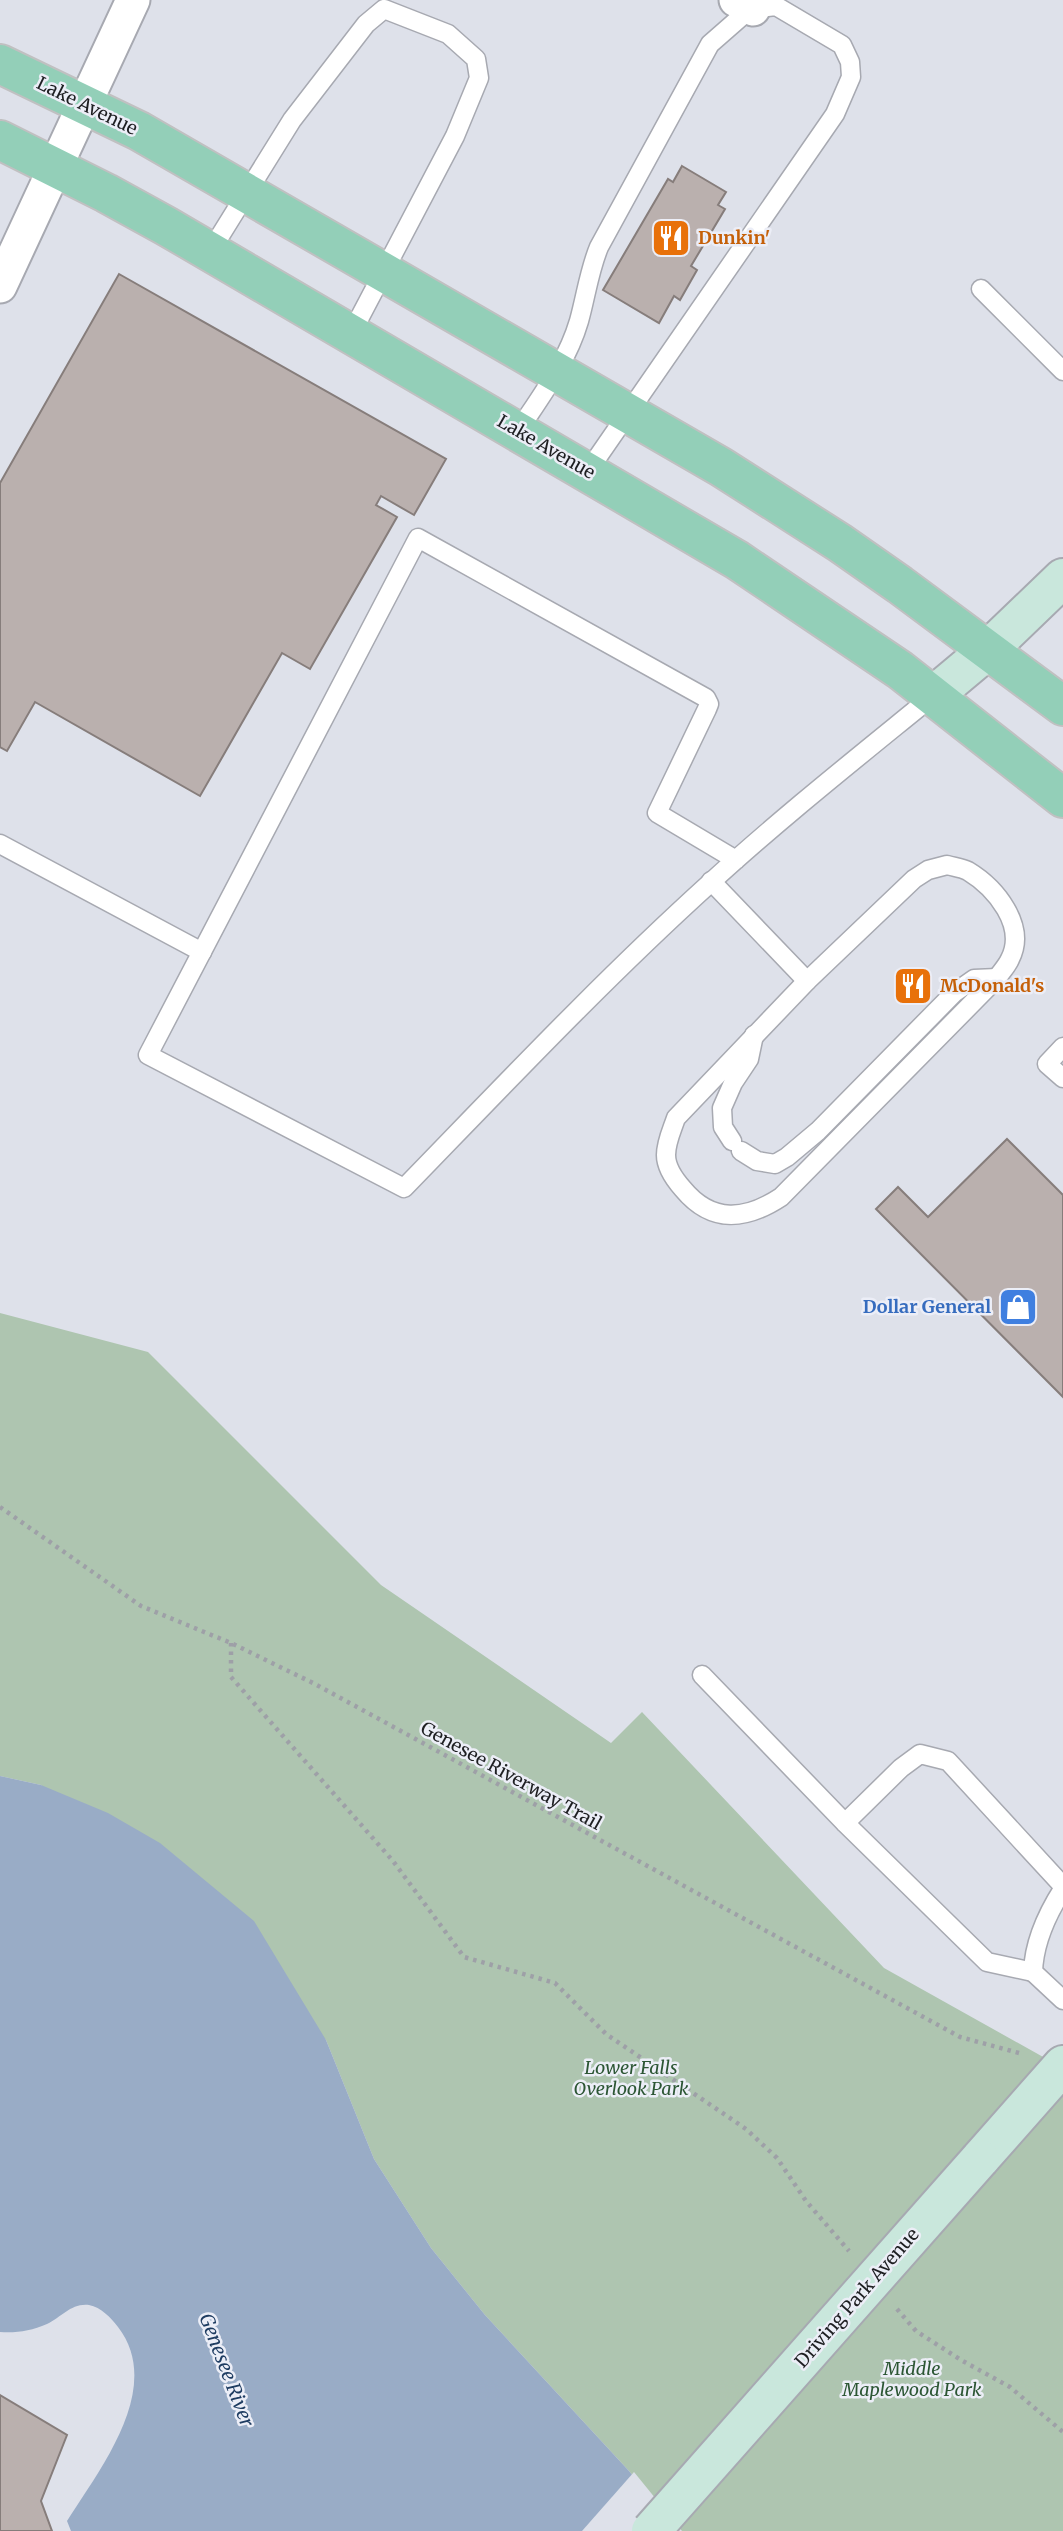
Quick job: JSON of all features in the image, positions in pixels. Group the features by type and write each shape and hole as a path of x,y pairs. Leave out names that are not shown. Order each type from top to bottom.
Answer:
{"main road":[{"name":"Lake Avenue","path":"0,64 126,124 721,467 840,543 989,649 1063,706"},
{"name":"Lake Avenue","path":"0,140 210,252 679,525 796,598 934,695 1063,798"},
{"path":"934,695 989,649 1063,578"},
{"name":"Driving Park Avenue","path":"651,2531 1063,2065"}],"street":[{"path":"0,286 133,0"}],"lane":[{"path":"518,431 557,373 578,323 599,247 710,44 729,26 745,5 776,6 842,45 850,62 851,76 835,114 587,471"},
{"path":"210,252 292,120 366,24 384,9 448,34 476,59 479,78 455,136 351,334"},
{"path":"981,289 1063,371"},
{"path":"736,860 657,813 707,709 709,704 706,698 418,538 148,1055 404,1188 587,1000 711,881 934,695"},
{"path":"0,844 202,952"},
{"path":"947,865 966,870 980,880 1010,914 1015,944 1010,960 997,978 780,1197 764,1208 725,1216 705,1208 674,1179 666,1157 668,1138 676,1118 807,981 914,879 928,870 947,865"},
{"path":"711,881 807,981"},
{"path":"754,1035 749,1059 733,1083 722,1108 723,1127 736,1147 757,1161 775,1164 818,1131 954,993 974,979 997,978"},
{"path":"1063,1047 1047,1063 1063,1077"},
{"path":"702,1675 845,1823 988,1962 1034,1972 1063,2000"},
{"path":"845,1823 901,1768 920,1754 948,1761 1063,1888 1045,1921 1034,1959 1034,1972"}],"path":[{"name":"Genesee Riverway Trail","path":"0,1507 141,1606 232,1643 315,1685 960,2036 1019,2053"},
{"path":"232,1643 230,1677 393,1861 464,1957 555,1983 606,2034 746,2129 777,2158 806,2201 855,2258"},
{"path":"890,2300 916,2330 961,2360 1010,2387 1063,2432"}],"green space":[{"name":"Lower Falls Overlook Park","path":"0,1313 148,1352 381,1585 611,1743 642,1712 884,1968 1061,2067 1063,2065 1063,2531 678,2531 629,2471 485,2315 431,2248 374,2159 326,2040 41,1785 0,1776"}],"water":[{"name":"Genesee River","path":"0,1776 41,1785 108,1813 160,1843 254,1921 326,2040 374,2159 431,2248 485,2315 629,2471 678,2531 71,2531 67,2521 110,2453 122,2428 131,2402 134,2376 131,2351 118,2327 105,2313 93,2306 77,2306 35,2328 0,2332"}],"pier":[{"path":"634,2472 682,2531 582,2531"}],"building":[{"name":"Dunkin'","path":"682,166 726,192 718,205 725,209 691,266 697,270 680,300 674,296 659,323 603,290 668,179 673,182"},
{"path":"119,274 446,459 414,515 381,496 376,505 397,517 310,669 282,653 200,796 35,702 7,751 0,747 0,483"},
{"name":"Dollar General","path":"1007,1139 1063,1195 1063,1397 876,1209 898,1187 928,1217"},
{"path":"0,2395 67,2435 41,2501 52,2531 0,2531"}],"place":[{"name":"Dunkin'","path":"671,238"},
{"name":"McDonald's","path":"913,986"},
{"name":"Dollar General","path":"1018,1307"}],"park label":[{"name":"Middle Maplewood Park","path":"912,2379"}]}
